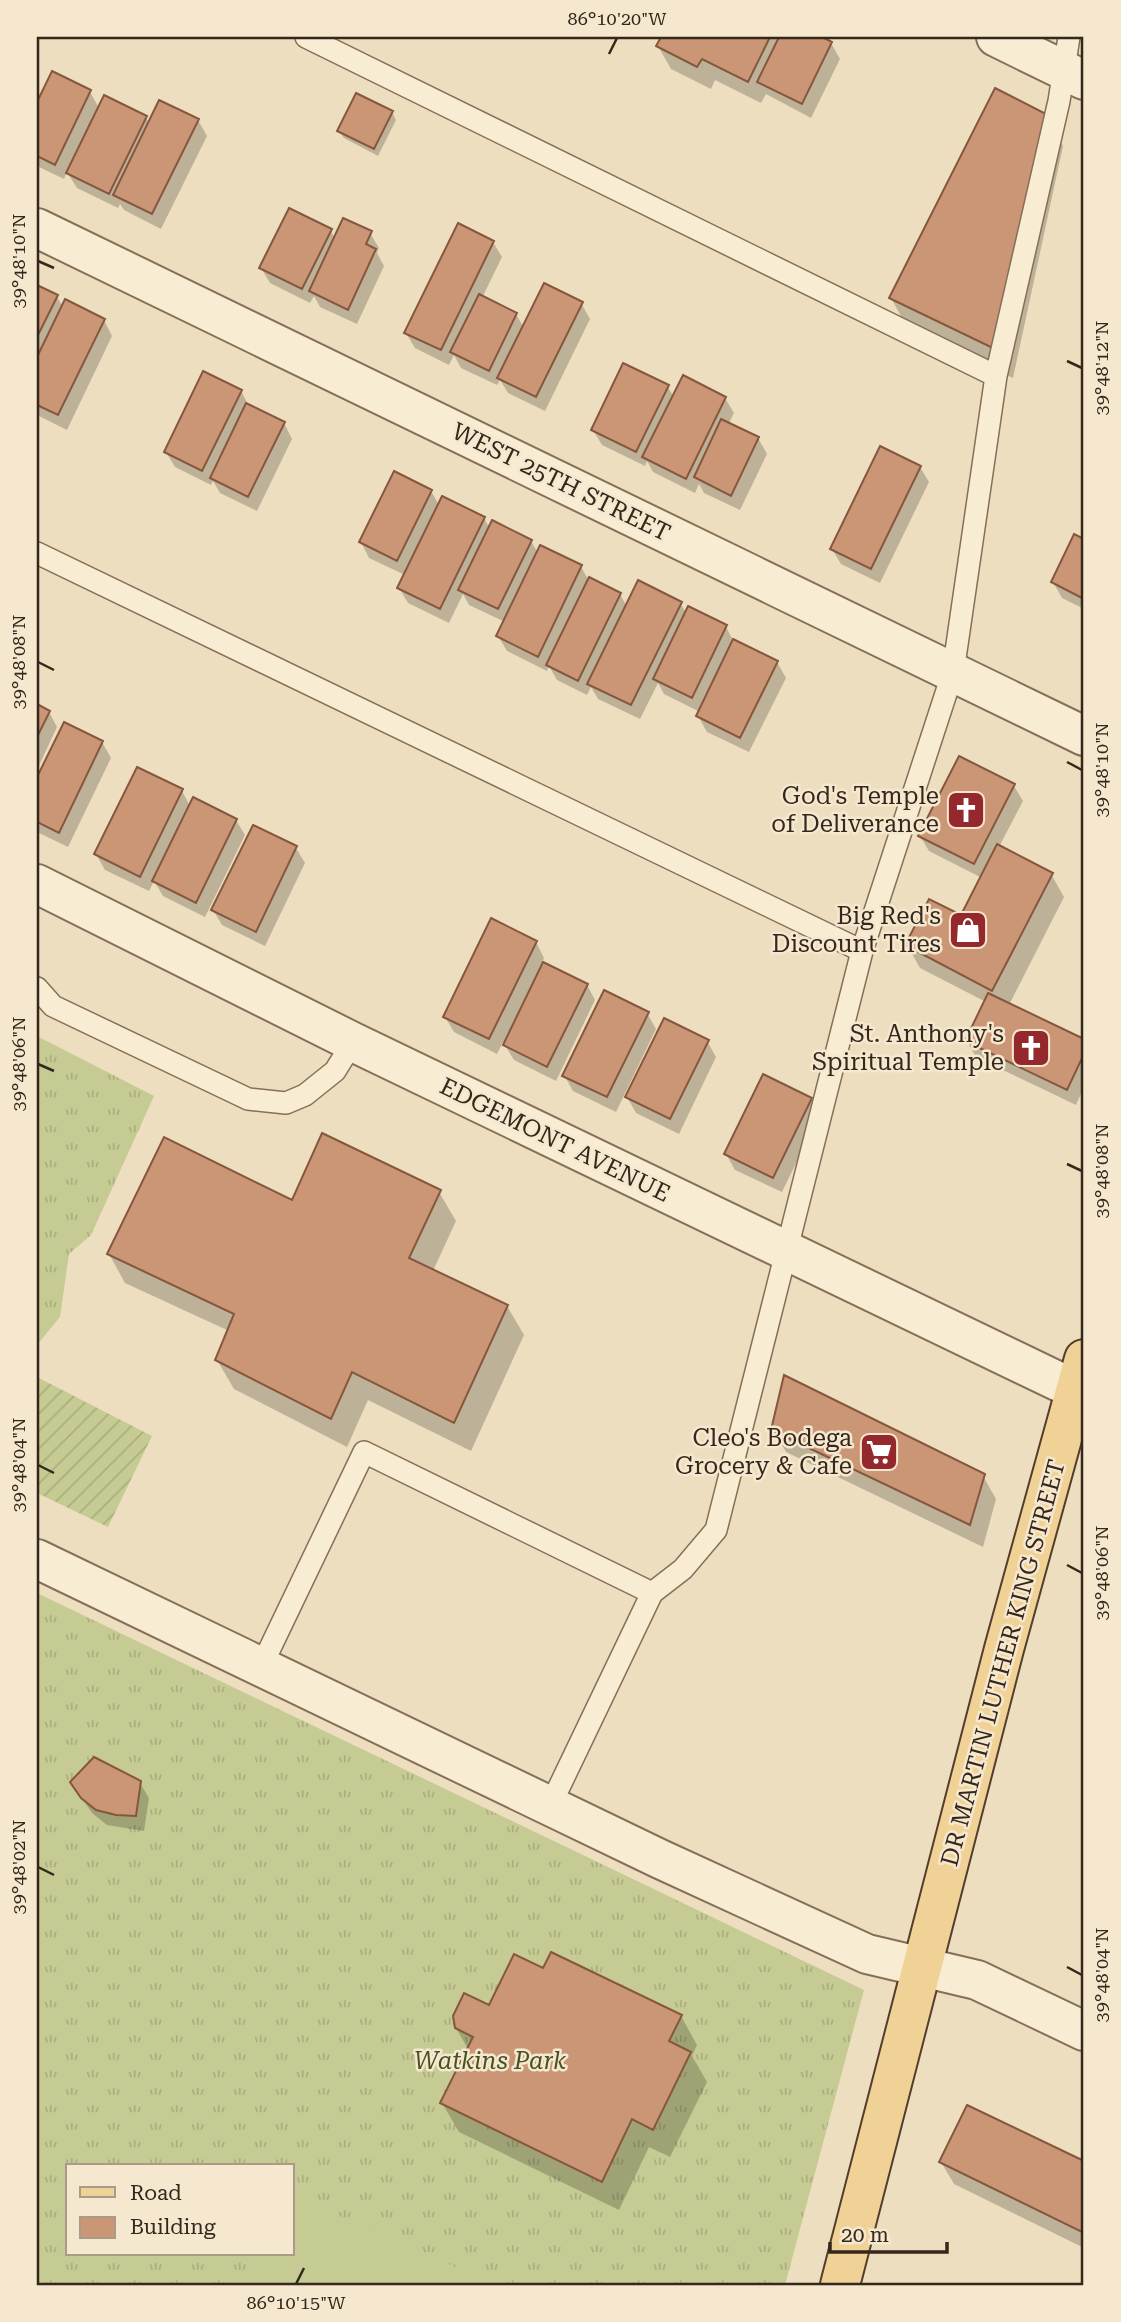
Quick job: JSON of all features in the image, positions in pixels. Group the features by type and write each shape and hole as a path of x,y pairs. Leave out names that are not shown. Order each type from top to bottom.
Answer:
{"main road":[{"name":"DR MARTIN LUTHER KING STREET","path":"840,2285 1004,1648 1080,1374"}],"street":[{"path":"996,37 1073,62"},
{"name":"WEST 25TH STREET","path":"37,228 1084,736"},
{"name":"EDGEMONT AVENUE","path":"37,884 353,1042 786,1252 1080,1374"},
{"path":"37,1559 551,1804 660,1859 867,1954 977,1980 1084,2031"}],"lane":[{"path":"306,37 996,376"},
{"path":"551,1804 652,1593 683,1569 716,1530 862,951 953,672 996,376 1073,62"},
{"path":"37,553 862,951"},
{"path":"37,988 53,1006 248,1099 286,1103 305,1095 335,1072 353,1042"},
{"path":"261,1667 364,1452 652,1593"}],"green space":[{"path":"37,1036 154,1096 91,1235 69,1254 60,1317 37,1345"},
{"path":"37,1377 152,1436 108,1527 37,1493"},
{"name":"Watkins Park","path":"37,1593 864,1990 785,2285 37,2285"},
{"path":"294,2196 496,2285 249,2285 263,2256 294,2256"}],"building":[{"path":"661,37 770,37 748,82 702,59 697,67 656,46"},
{"path":"779,37 822,37 832,42 802,104 757,82"},
{"path":"52,71 91,90 55,165 37,156 37,102"},
{"path":"995,88 1048,115 997,350 889,298"},
{"path":"356,93 393,111 374,149 337,131"},
{"path":"104,95 147,116 109,194 66,173"},
{"path":"159,100 199,119 152,214 113,195"},
{"path":"289,208 332,229 302,289 259,268"},
{"path":"343,218 372,231 366,244 376,249 348,310 309,291"},
{"path":"458,223 494,241 441,350 404,333"},
{"path":"544,283 583,302 536,397 497,378"},
{"path":"37,285 58,295 37,337"},
{"path":"479,294 517,313 489,371 450,352"},
{"path":"65,299 105,319 58,415 37,405 37,357"},
{"path":"623,363 669,385 636,452 591,430"},
{"path":"203,371 242,390 202,471 164,452"},
{"path":"683,375 726,397 686,479 642,457"},
{"path":"246,403 285,422 248,497 210,478"},
{"path":"721,419 759,437 731,496 694,477"},
{"path":"880,446 921,466 871,569 830,549"},
{"path":"394,471 432,490 397,561 359,542"},
{"path":"442,496 485,517 440,609 397,588"},
{"path":"492,520 532,540 498,609 458,590"},
{"path":"1074,534 1084,539 1084,599 1051,582"},
{"path":"540,545 582,565 538,657 496,636"},
{"path":"589,577 621,593 578,681 546,665"},
{"path":"638,580 682,602 631,705 587,684"},
{"path":"688,606 727,625 692,698 653,679"},
{"path":"733,639 778,661 740,738 696,716"},
{"path":"37,704 50,711 37,737"},
{"path":"64,722 103,741 59,833 37,822 37,777"},
{"name":"God's Temple of Deliverance","path":"959,756 1015,784 974,864 918,836"},
{"path":"137,767 183,789 140,877 94,854"},
{"path":"193,797 237,819 196,903 152,881"},
{"path":"253,825 297,846 256,932 211,910"},
{"name":"Big Red's Discount Tires","path":"997,844 1053,873 992,991 905,945 929,899 961,915"},
{"path":"491,918 537,941 489,1039 443,1017"},
{"path":"543,962 588,984 547,1067 503,1045"},
{"path":"604,990 649,1012 607,1097 562,1076"},
{"name":"St. Anthony's Spiritual Temple","path":"988,993 1084,1039 1084,1054 1067,1090 965,1041"},
{"path":"664,1018 709,1040 670,1119 625,1097"},
{"path":"763,1074 812,1098 773,1178 724,1154"},
{"path":"322,1133 441,1190 409,1258 508,1305 454,1423 352,1372 331,1419 215,1360 234,1314 107,1254 164,1137 292,1200"},
{"name":"Cleo's Bodega Grocery & Cafe","path":"784,1375 985,1474 970,1525 771,1430"},
{"path":"94,1757 141,1781 136,1816 96,1810 81,1798 70,1782"},
{"path":"551,1952 682,2015 669,2041 691,2052 653,2130 632,2119 602,2182 440,2103 473,2037 455,2028 453,2016 464,1993 489,2005 514,1954 543,1968"},
{"path":"967,2105 1084,2161 1084,2233 939,2162"}],"place":[{"name":"God's Temple of Deliverance","path":"966,810"},
{"name":"Big Red's Discount Tires","path":"968,930"},
{"name":"St. Anthony's Spiritual Temple","path":"1031,1048"},
{"name":"Cleo's Bodega Grocery & Cafe","path":"879,1452"}]}
